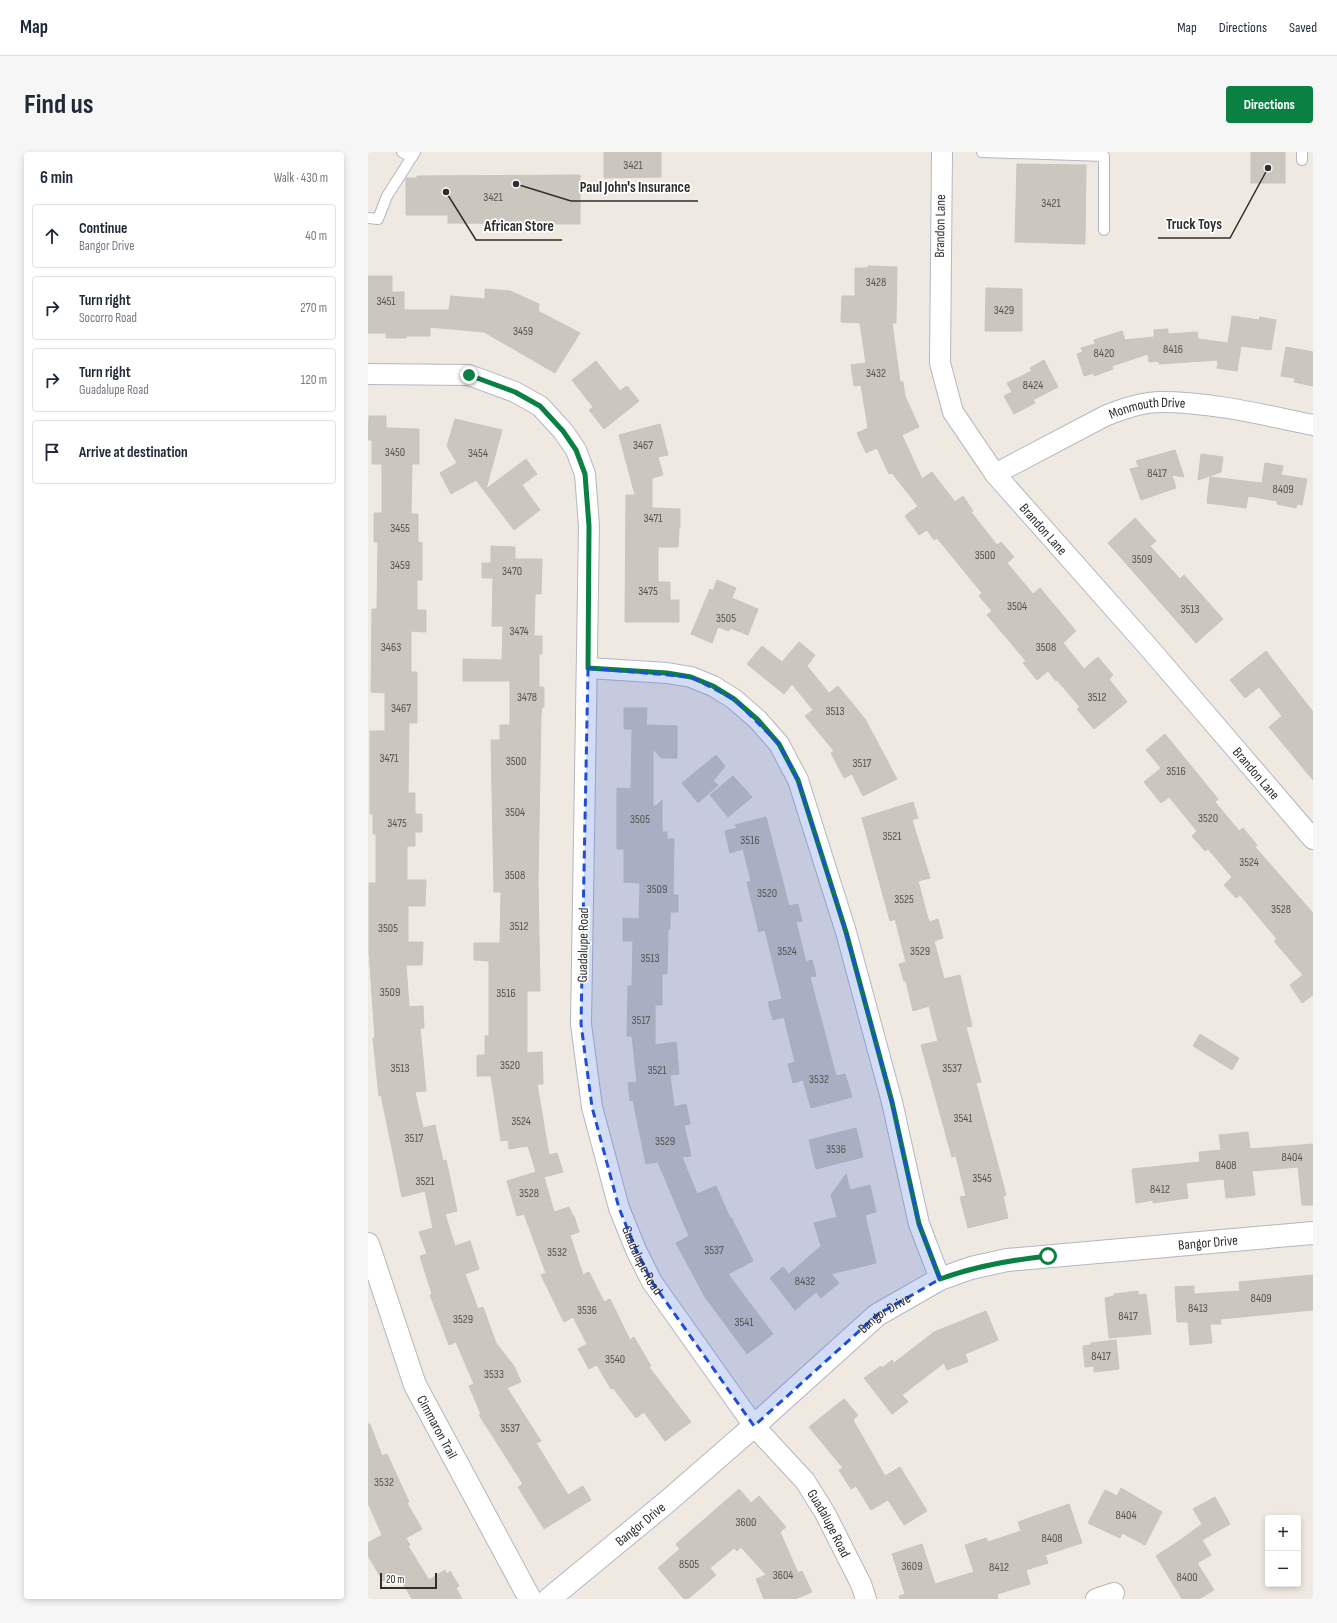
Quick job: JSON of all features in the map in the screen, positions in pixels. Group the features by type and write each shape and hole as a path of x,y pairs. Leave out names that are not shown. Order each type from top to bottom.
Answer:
{"street":[{"name":"Brandon Lane","path":"942,152 940,363 953,412 994,474 1150,649 1313,839"},
{"name":"Guadalupe Road","path":"368,374 469,375 515,392 540,406 563,431 576,450 585,474 589,526 588,668 581,1024 592,1107 619,1208 636,1250 652,1282 754,1426 805,1481 825,1513 861,1584 866,1599"},
{"name":"Monmouth Drive","path":"994,474 1122,408 1160,402 1217,408 1313,424"},
{"path":"588,668 667,673 691,677 713,686 734,699 758,720 779,744 798,780 846,932 892,1102 919,1224 940,1279"},
{"name":"Bangor Drive","path":"549,1599 668,1501 877,1315 940,1279 971,1268 1007,1260 1313,1233"},
{"name":"Cimmaron Trail","path":"368,1244 415,1385 530,1599"}],"lane":[{"path":"368,218 378,219 387,196 414,155 402,152"},
{"path":"982,152 1104,156 1104,230"}],"highlighted area":[{"path":"588,668 691,677 734,699 779,744 798,780 846,932 892,1102 919,1224 940,1279 877,1315 754,1426 652,1282 636,1250 619,1208 592,1107 581,1024"}],"building":[{"path":"604,152 661,152 661,177 604,178"},
{"path":"1251,152 1285,152 1285,183 1251,183"},
{"path":"1017,164 1086,165 1085,244 1015,242"},
{"path":"580,175 580,224 448,223 448,215 406,215 406,178 417,178 417,176"},
{"path":"868,266 897,267 896,323 892,323 900,382 903,382 905,396 919,427 902,435 922,479 932,472 955,502 963,496 973,511 971,512 997,545 1001,542 1014,557 1007,563 1033,594 1040,588 1076,631 1063,643 1084,669 1098,657 1113,675 1109,679 1127,702 1094,729 1077,709 1080,707 1048,671 1037,680 1023,663 1026,661 987,615 992,611 979,596 982,593 937,538 934,540 927,530 919,535 905,516 918,506 892,473 889,474 877,448 866,453 857,433 868,428 861,385 854,386 851,365 866,363 860,323 841,322 842,296 855,296 855,268 868,268"},
{"path":"368,276 392,276 392,292 404,292 404,310 449,310 451,296 485,299 485,289 510,291 539,304 538,311 580,333 555,373 484,332 430,327 430,336 386,338 386,333 368,333"},
{"path":"986,288 1022,289 1022,331 985,331"},
{"path":"1232,316 1259,320 1260,317 1276,320 1271,350 1241,346 1237,371 1217,368 1218,360 1159,364 1159,361 1149,362 1148,354 1112,366 1113,369 1094,376 1094,373 1084,376 1077,354 1083,352 1081,348 1095,344 1094,340 1122,331 1125,340 1154,337 1154,330 1168,329 1168,334 1197,332 1198,339 1228,343"},
{"path":"1286,347 1313,352 1313,386 1294,382 1295,378 1281,376"},
{"path":"1044,360 1058,387 1033,400 1035,403 1014,414 1004,396 1012,392 1007,383 1032,371 1030,368"},
{"path":"596,361 620,391 627,386 639,401 604,429 589,410 593,407 572,380"},
{"path":"369,416 386,416 386,428 419,429 419,464 412,464 411,514 418,514 418,542 422,543 422,580 417,580 417,610 426,610 426,632 411,631 411,672 417,672 417,723 409,723 408,793 415,793 415,814 422,814 422,832 415,832 415,846 407,846 407,880 426,880 425,906 408,906 408,942 423,942 422,965 406,965 409,1007 423,1006 424,1028 420,1028 426,1091 415,1092 423,1128 435,1125 443,1161 446,1160 457,1211 445,1214 455,1246 470,1241 479,1269 465,1274 478,1309 483,1307 496,1343 514,1366 521,1382 507,1388 541,1441 536,1443 568,1495 583,1486 591,1500 544,1529 518,1487 523,1484 479,1415 481,1414 469,1386 474,1384 456,1342 449,1345 430,1295 432,1294 420,1256 427,1254 419,1232 433,1228 425,1191 402,1197 381,1095 379,1096 373,1038 375,1038 369,952 369,883 376,883 376,834 373,834 373,814 370,814 370,731 385,731 385,693 371,692 372,609 377,609 378,542 374,542 374,513 382,513 382,464 372,464 372,440 368,440"},
{"path":"455,419 502,430 486,489 526,459 537,474 522,485 540,510 514,530 476,480 451,494 440,473 457,463 447,446"},
{"path":"660,424 668,455 658,457 663,475 652,478 652,508 680,509 680,527 678,547 658,547 658,582 670,582 670,600 679,600 679,622 625,622 626,495 635,495 619,435"},
{"path":"1175,450 1184,477 1172,475 1176,488 1141,500 1130,469 1139,467 1136,461"},
{"path":"1201,454 1223,457 1221,472 1198,480"},
{"path":"1265,463 1283,466 1281,475 1307,479 1302,505 1297,504 1296,508 1277,504 1277,501 1248,496 1246,508 1207,503 1210,477 1262,483"},
{"path":"1135,518 1156,541 1150,546 1180,579 1184,575 1223,619 1196,643 1108,543"},
{"path":"491,546 515,547 515,559 542,559 541,594 535,594 534,636 542,636 542,654 539,654 539,687 544,687 544,707 542,707 541,716 538,882 540,991 527,991 527,1053 542,1052 543,1084 537,1084 549,1155 557,1153 563,1172 544,1177 554,1212 569,1207 574,1216 579,1232 570,1235 583,1275 589,1272 604,1302 610,1299 630,1340 634,1337 651,1366 649,1367 691,1422 665,1441 644,1412 636,1418 613,1388 611,1389 597,1365 589,1369 578,1349 587,1344 573,1317 564,1322 541,1275 546,1273 524,1214 517,1216 507,1181 536,1172 528,1146 509,1149 508,1140 501,1141 491,1076 477,1076 477,1055 485,1055 485,1036 489,1036 489,961 474,960 474,943 500,943 501,892 494,892 491,740 500,740 500,725 510,725 510,681 463,681 463,659 502,660 503,626 492,626 493,578 482,578 482,563 491,563"},
{"path":"717,580 736,588 732,598 758,609 748,635 730,628 729,631 718,627 712,643 691,634 710,589 713,591"},
{"path":"799,642 815,655 807,666 829,693 838,686 865,719 897,779 863,796 852,774 844,778 831,753 834,751 805,716 813,710 792,684 784,694 747,664 762,646 782,662"},
{"path":"1266,651 1313,712 1313,780 1269,727 1282,716 1259,687 1245,698 1230,680"},
{"path":"624,708 647,708 646,725 677,726 677,758 661,758 653,749 653,806 656,806 662,800 662,832 667,832 667,839 674,839 673,895 678,895 678,912 670,912 667,974 662,974 662,1005 655,1005 655,1045 676,1042 679,1074 670,1075 674,1107 686,1104 690,1124 684,1125 691,1156 682,1157 697,1194 716,1186 730,1218 731,1217 753,1261 728,1274 773,1334 747,1354 705,1297 676,1243 689,1236 658,1162 646,1164 633,1100 630,1101 628,1083 637,1082 632,1036 627,1036 628,986 632,986 633,941 623,941 623,918 639,919 640,883 624,882 624,849 617,849 617,788 631,789 632,729 624,729"},
{"path":"1165,734 1218,799 1215,802 1239,831 1243,828 1257,845 1255,847 1313,913 1313,995 1302,1003 1290,985 1303,975 1274,941 1277,939 1240,895 1236,898 1224,885 1232,877 1208,849 1205,851 1192,836 1197,831 1169,797 1161,803 1144,782 1161,768 1146,750"},
{"path":"716,755 725,766 713,781 718,785 698,803 682,783"},
{"path":"733,776 752,797 728,817 710,795"},
{"path":"913,802 918,818 912,820 930,878 918,881 929,922 938,919 943,938 934,941 944,979 960,975 972,1026 966,1027 981,1082 976,1083 1006,1195 1003,1196 1008,1218 968,1228 960,1197 966,1196 956,1156 952,1157 921,1045 938,1041 929,1006 913,1011 906,981 904,981 899,964 906,962 895,919 890,921 862,818"},
{"path":"766,817 789,906 798,904 802,921 796,922 806,962 812,960 816,976 810,977 836,1076 845,1074 852,1097 811,1108 803,1080 793,1083 788,1064 795,1062 784,1017 773,1020 768,1002 782,999 765,930 759,932 747,882 751,881 743,849 730,853 725,831 737,828 735,825"},
{"path":"1200,1034 1239,1058 1232,1070 1193,1046"},
{"path":"856,1128 863,1157 816,1169 809,1140"},
{"path":"1248,1132 1250,1149 1313,1144 1313,1205 1302,1205 1298,1167 1252,1171 1255,1195 1226,1198 1224,1179 1186,1183 1188,1198 1153,1203 1153,1200 1136,1203 1132,1169 1200,1162 1199,1152 1221,1150 1219,1135"},
{"path":"846,1174 850,1190 870,1185 876,1212 865,1215 876,1263 831,1274 839,1283 821,1298 816,1292 795,1310 770,1278 783,1267 789,1274 821,1246 814,1223 837,1217 831,1195"},
{"path":"1313,1275 1313,1310 1220,1319 1221,1324 1210,1324 1212,1343 1190,1345 1188,1322 1177,1322 1175,1287 1194,1286 1194,1294 1240,1291 1239,1282"},
{"path":"1138,1291 1138,1295 1146,1294 1151,1334 1109,1338 1105,1298 1114,1296 1114,1294"},
{"path":"986,1311 998,1340 965,1354 968,1362 947,1370 944,1363 902,1395 908,1402 892,1414 864,1378 881,1366 882,1368 892,1360 894,1363 934,1332"},
{"path":"1116,1340 1119,1369 1094,1372 1094,1366 1085,1367 1083,1346 1091,1345 1091,1343"},
{"path":"844,1399 858,1415 853,1420 885,1476 900,1467 927,1511 904,1525 888,1500 871,1510 856,1486 851,1489 839,1470 843,1468 809,1427"},
{"path":"368,1424 370,1424 382,1456 387,1454 409,1502 407,1503 422,1529 406,1538 410,1545 408,1546 429,1580 445,1570 447,1574 450,1571 459,1586 456,1588 462,1599 412,1599 397,1573 383,1581 368,1556 368,1543 382,1535 368,1503"},
{"path":"1121,1488 1162,1512 1145,1545 1122,1533 1120,1538 1088,1523 1105,1490 1117,1496"},
{"path":"739,1489 751,1503 759,1496 786,1527 780,1532 798,1573 802,1571 812,1592 795,1599 764,1599 756,1579 766,1575 741,1547 737,1551 734,1548 710,1568 716,1575 688,1599 684,1599 658,1568 680,1549 676,1544"},
{"path":"1215,1497 1230,1524 1202,1540 1211,1555 1197,1563 1214,1590 1199,1599 1182,1599 1156,1556 1202,1524 1193,1509"},
{"path":"1069,1504 1082,1543 1045,1555 1048,1563 1026,1570 1030,1584 997,1594 998,1599 900,1599 899,1596 905,1594 892,1554 922,1544 935,1584 974,1572 965,1545 986,1538 988,1542 1021,1531 1018,1522"}],"place":[{"name":"Truck Toys","path":"1268,168"},
{"name":"Paul John's Insurance","path":"516,184"},
{"name":"African Store","path":"446,192"}],"route":[{"path":"469,375 515,392 540,406 563,431 576,450 585,474 589,526 588,668 667,673 691,677 713,686 734,699 758,720 779,744 798,780 846,932 892,1102 919,1224 940,1279 971,1268 1007,1260 1048,1256"}]}
